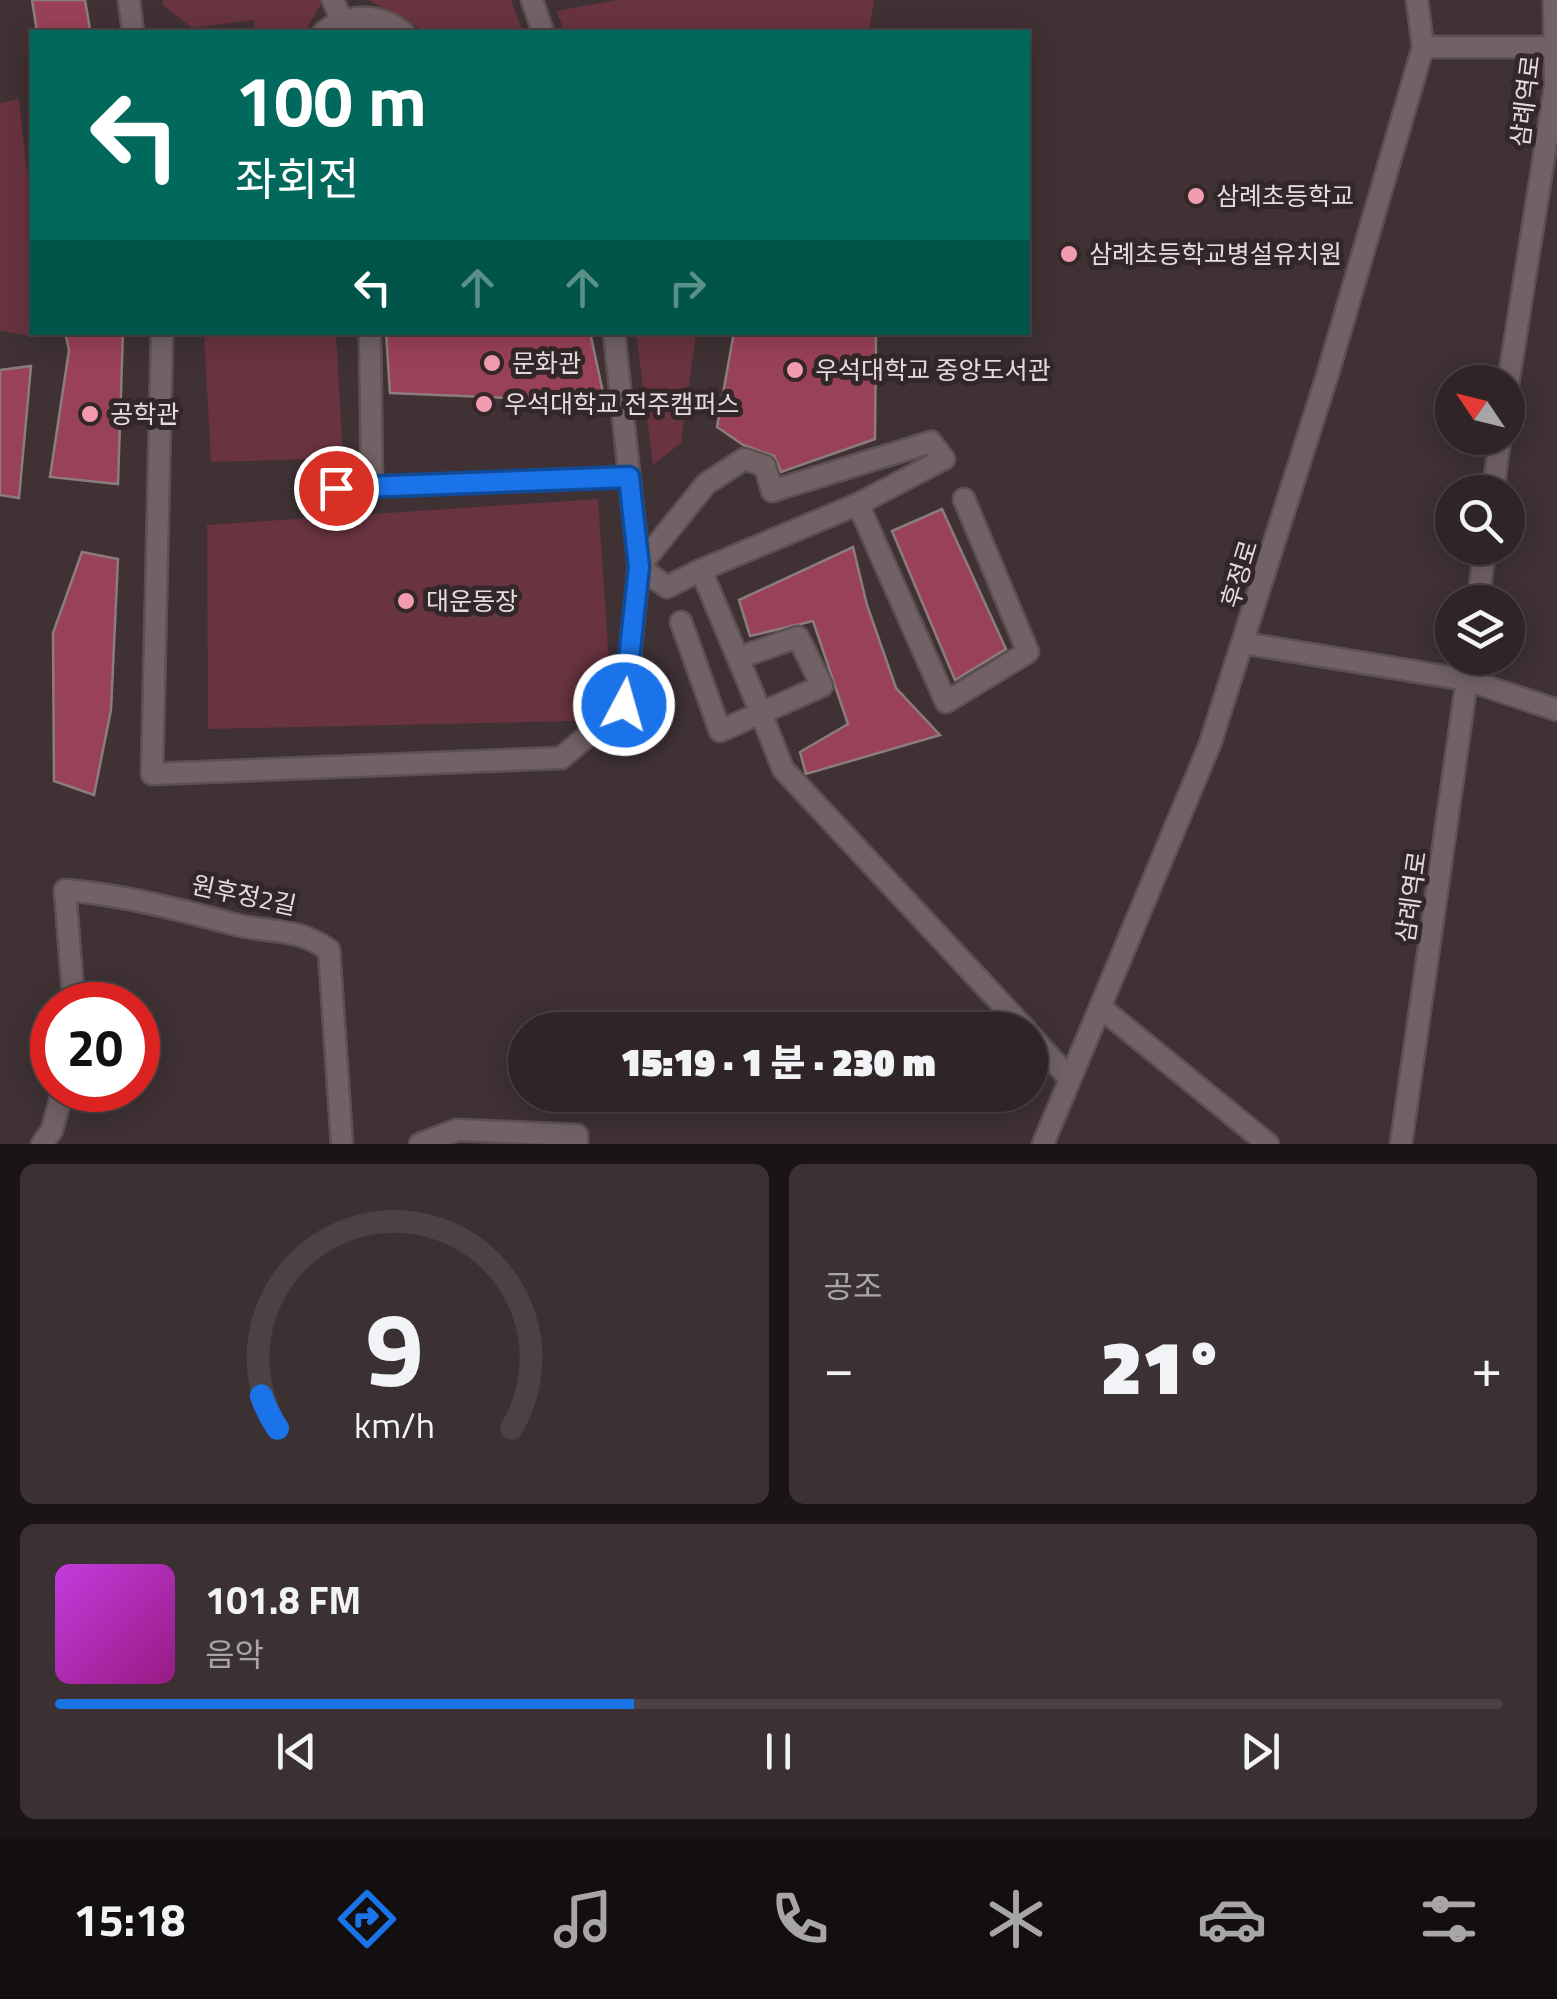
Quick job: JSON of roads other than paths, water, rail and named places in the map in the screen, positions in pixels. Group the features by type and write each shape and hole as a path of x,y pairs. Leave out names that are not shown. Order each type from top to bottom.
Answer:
{"street":[{"path":"129,0 132,30"},
{"path":"333,0 333,27 378,19 398,30"},
{"path":"532,0 541,30"},
{"name":"후정로","path":"1042,1144 1210,744 1423,46 1416,0"},
{"name":"삼례역로","path":"1511,365 1556,87 1554,0"},
{"path":"1423,46 1557,47"},
{"path":"162,335 170,496 152,774 562,758 624,705 639,567 616,478 614,335"},
{"path":"370,335 373,487"},
{"path":"932,442 944,459 858,504 667,587 639,567 706,484 744,459 764,466 772,490 932,442"},
{"path":"858,504 946,702 1028,652 964,498"},
{"path":"701,570 783,769 1009,1012"},
{"path":"681,622 720,731 822,686 798,636 738,658"},
{"path":"1243,643 1468,680 1557,710"},
{"name":"삼례역로","path":"1401,1144 1468,675"},
{"name":"원후정2길","path":"72,982 65,890 180,906 236,924 306,934 329,950 342,1144"},
{"path":"1100,1007 1268,1144"},
{"path":"1048,1054 1070,1079"},
{"path":"42,1144 57,1112"},
{"path":"420,1144 458,1130 578,1135 578,1144"}],"place":[{"name":"삼례초등학교","path":"1196,196"},
{"name":"삼례초등학교병설유치원","path":"1069,254"},
{"name":"문화관","path":"492,363"},
{"name":"우석대학교 중앙도서관","path":"795,370"},
{"name":"우석대학교 전주캠퍼스","path":"484,404"},
{"name":"공학관","path":"90,414"},
{"name":"대운동장","path":"406,601"}]}
